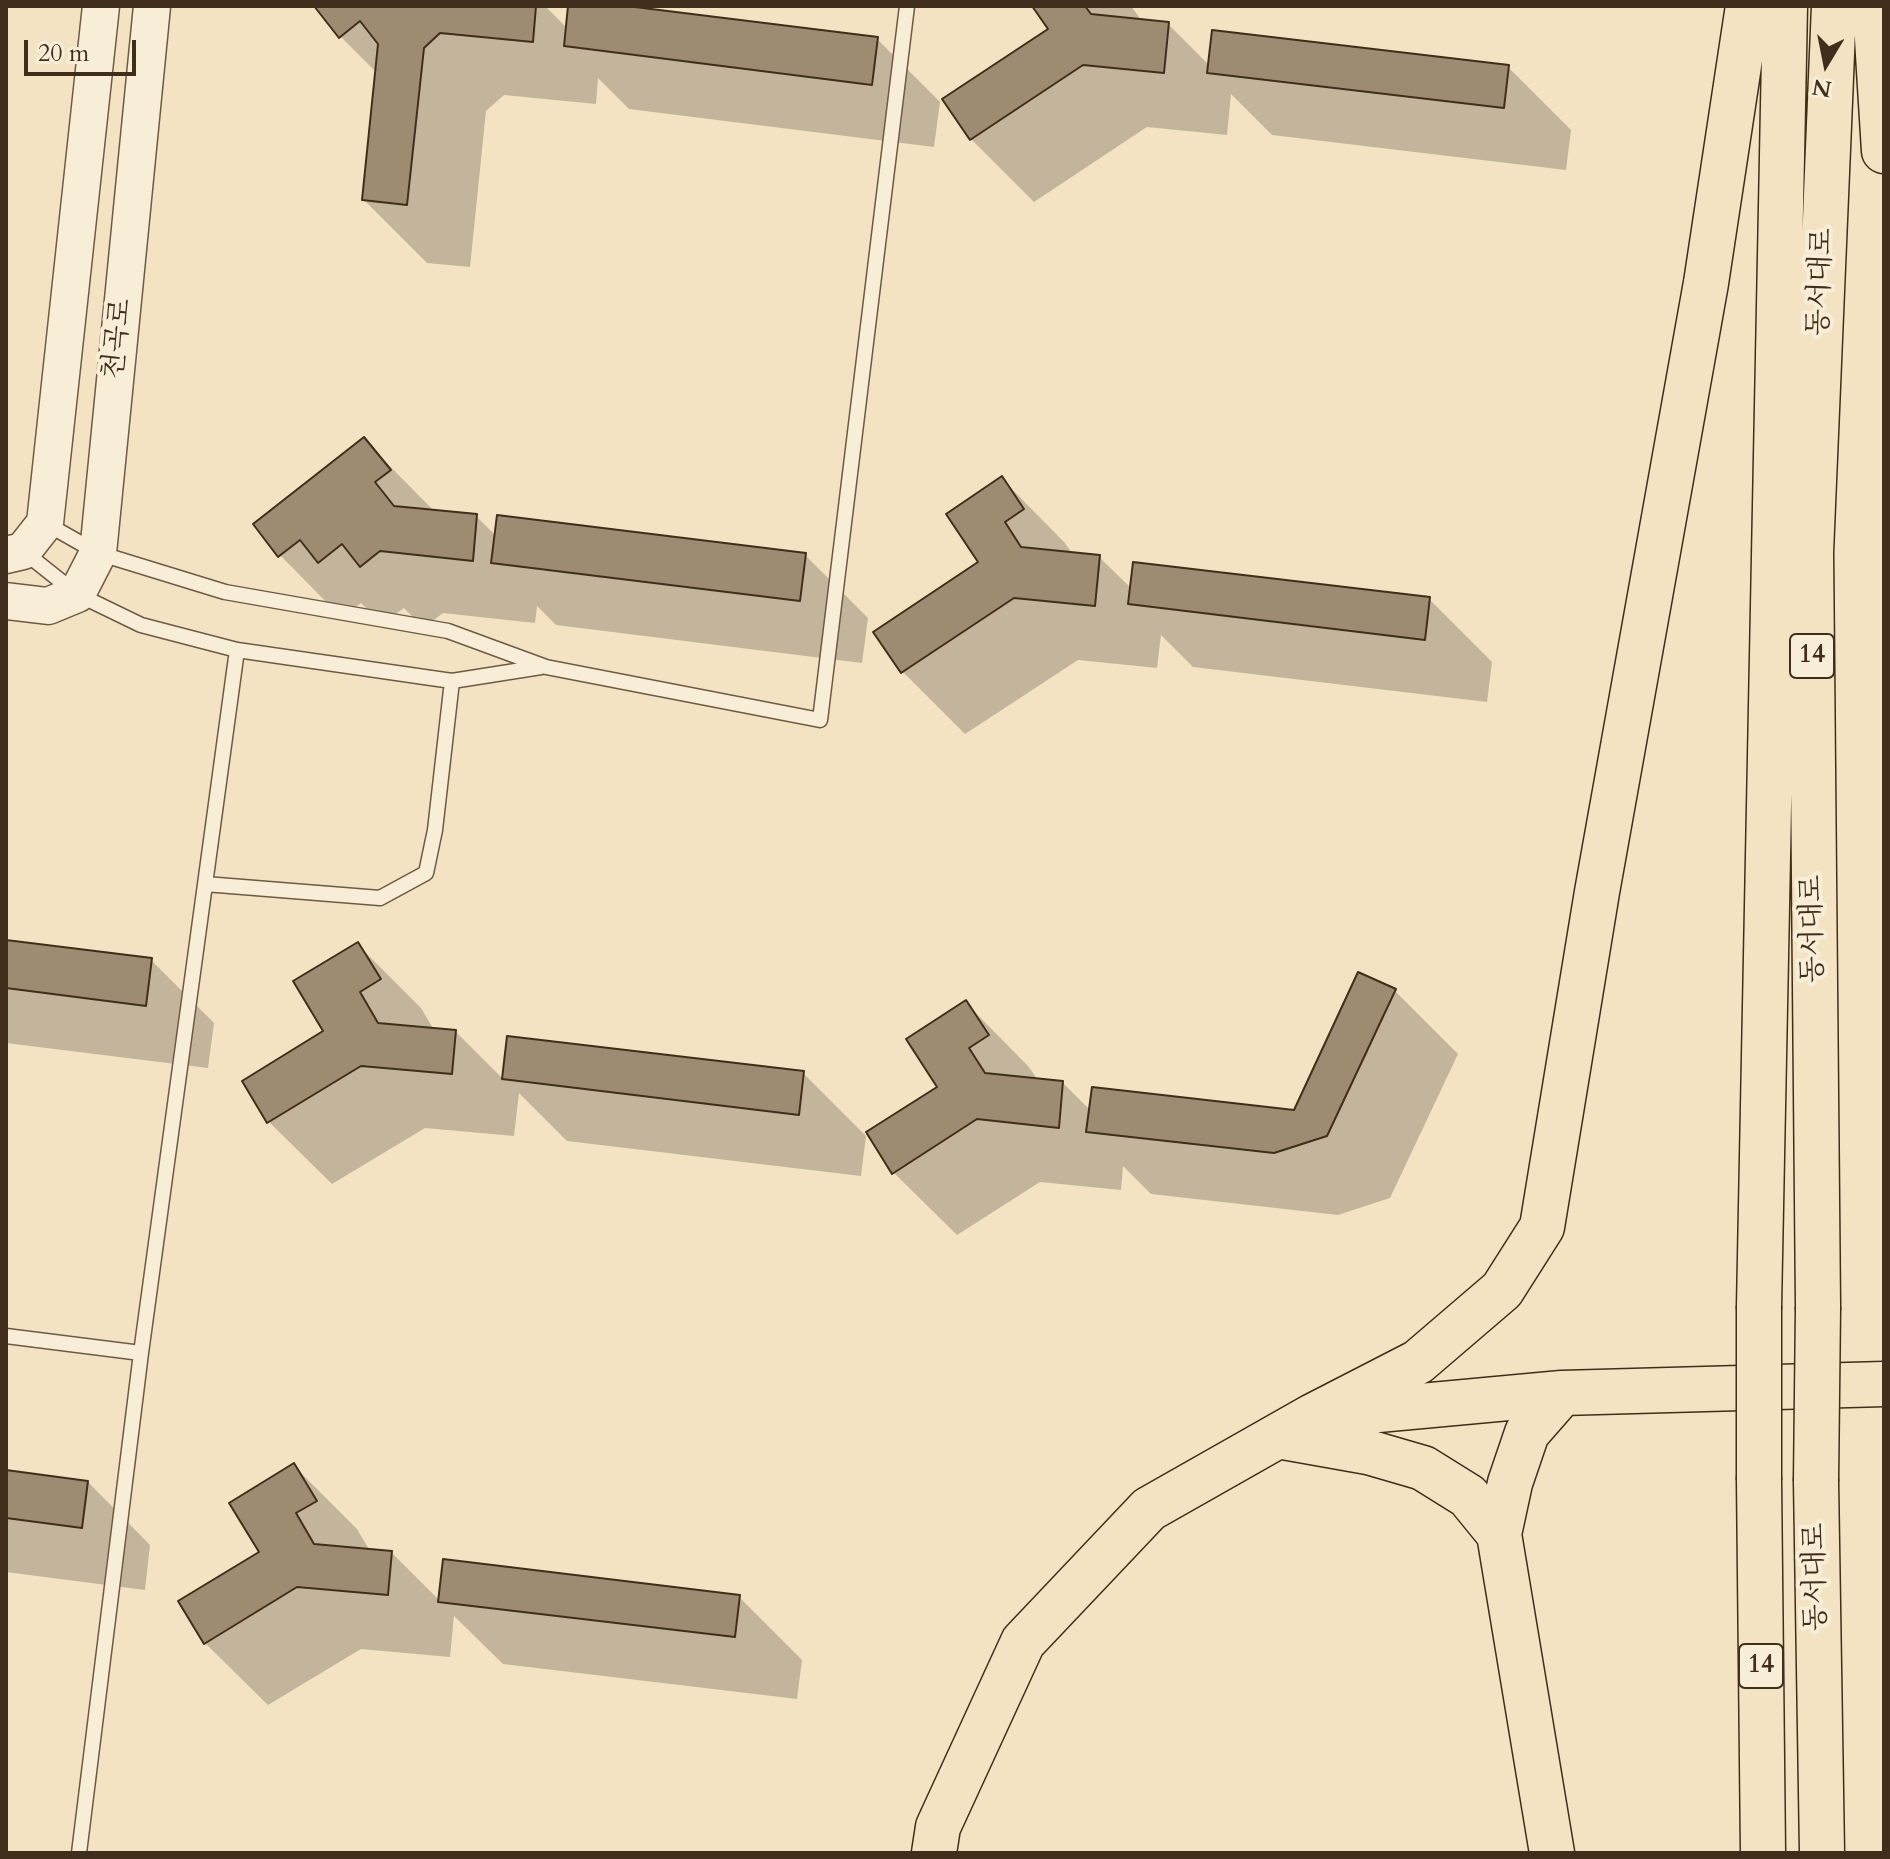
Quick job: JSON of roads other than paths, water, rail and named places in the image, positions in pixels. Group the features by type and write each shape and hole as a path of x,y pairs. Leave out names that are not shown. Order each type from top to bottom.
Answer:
{"highway":[{"path":"934,1853 938,1827 1023,1642 1149,1509 1418,1362 1502,1290 1542,1227 1603,861 1706,283 1748,6"},
{"name":"동서대로","path":"1763,1853 1759,1306 1785,6"},
{"name":"동서대로","path":"1822,1853 1816,1481 1818,1307 1811,552 1834,6"},
{"path":"1875,6 1884,151"},
{"path":"1296,1426 1562,1393 1884,1384"},
{"path":"1552,1853 1499,1534 1510,1483 1527,1433 1562,1393"},
{"path":"1296,1426 1423,1468 1468,1496 1499,1534"}],"street":[{"name":"천곡로","path":"25,543 101,6"},
{"name":"천곡로","path":"77,594 98,553 152,6"},
{"path":"6,601 48,606 77,594"}],"lane":[{"path":"25,543 98,553 225,592 448,631 546,667 820,720 907,6"},
{"path":"25,543 77,594 141,625 237,650 452,681 546,667"},
{"path":"79,1853 141,1353 237,650"},
{"path":"205,884 380,898 426,873 435,830 452,681"},
{"path":"6,1336 141,1353"}]}
